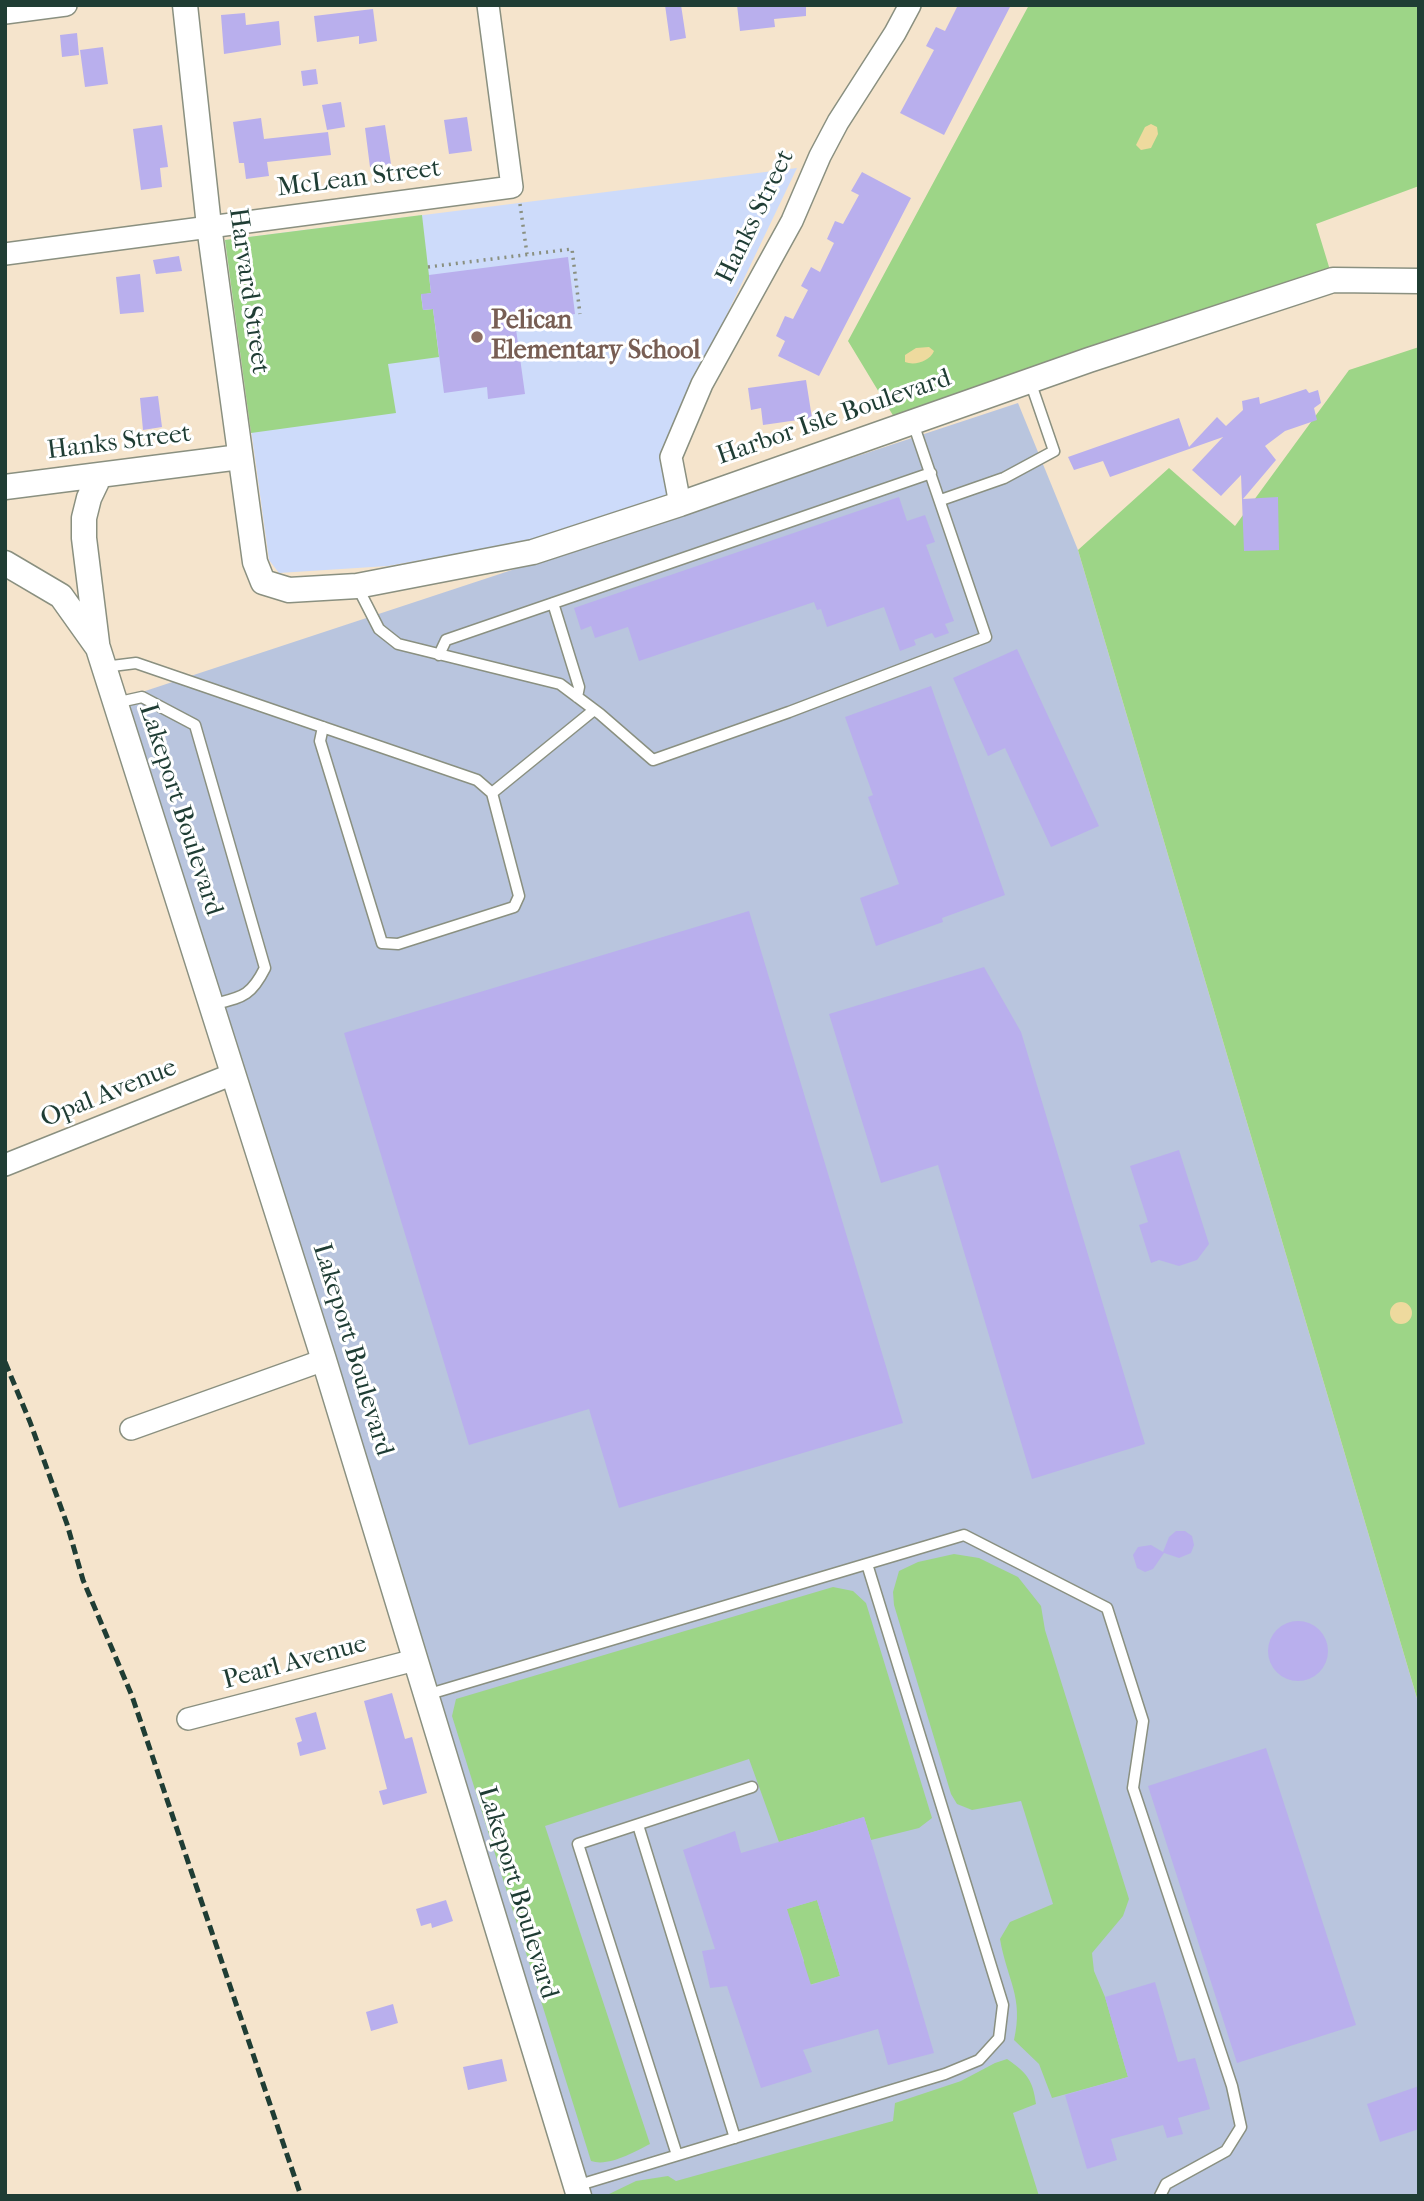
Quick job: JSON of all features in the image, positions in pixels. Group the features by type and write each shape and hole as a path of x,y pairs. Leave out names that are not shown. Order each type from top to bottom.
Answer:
{"street":[{"path":"5,13 66,5"},
{"name":"Harvard Street","path":"184,5 209,226 240,457 255,562 263,582"},
{"path":"488,5 516,195"},
{"name":"Hanks Street","path":"680,504 671,457 702,384 792,221 838,122 910,5"},
{"name":"McLean Street","path":"5,254 209,226 516,195"},
{"name":"Harbor Isle Boulevard","path":"263,582 289,590 357,586 533,552 1333,280 1419,281"},
{"name":"Hanks Street","path":"5,487 240,457"},
{"path":"100,475 89,498 84,518 84,538 101,657"},
{"name":"Lakeport Boulevard","path":"5,563 61,596 101,657 324,1360 577,2191"},
{"name":"Opal Avenue","path":"5,1165 233,1074"},
{"path":"131,1429 324,1360"},
{"name":"Pearl Avenue","path":"188,1719 415,1660"}],"lane":[{"path":"941,500 1004,478 1055,451 1030,381"},
{"path":"357,586 379,629 398,645 559,684 653,760 986,637 912,422"},
{"path":"439,654 446,640 931,473"},
{"path":"553,603 579,687 577,697"},
{"path":"101,657 136,663 323,727 477,780 492,793 519,896 514,907 398,944 382,943 320,741 323,727"},
{"path":"115,703 142,697 195,725 265,968 258,983 245,996 211,1005"},
{"path":"492,793 594,710"},
{"path":"426,1695 964,1535 1107,1608 1143,1721 1133,1788 1233,2086 1241,2127 1226,2151 1166,2184 1160,2196"},
{"path":"577,2191 677,2155 945,2074 979,2060 999,2038 1003,2004 867,1564"},
{"path":"677,2155 578,1844 752,1787"},
{"path":"638,1825 735,2138"}],"path":[{"path":"516,195 527,254"},
{"path":"428,267 572,249 580,314"}],"shaded area":[{"name":"Pelican Elementary School","path":"797,168 660,454 667,495 527,541 388,566 279,573 269,560 225,240"},
{"path":"1018,403 1078,550 1419,1705 1419,2196 592,2196 127,697"}],"green space":[{"path":"1029,5 1419,5 1419,186 1316,224 1333,280 900,427 848,341"},
{"path":"422,215 431,293 421,295 423,310 433,309 439,357 388,364 396,413 251,433 225,240"},
{"path":"1419,347 1419,1705 1078,550 1169,468 1235,526 1349,370"},
{"path":"954,1554 979,1558 1018,1577 1041,1606 1045,1630 1129,1899 1123,1916 1092,1953 1094,1971 1105,1997 1128,2077 1052,2098 1039,2064 1014,2040 1017,2025 1016,2000 1000,1939 1010,1922 1053,1904 1021,1801 972,1810 957,1804 951,1794 894,1605 893,1592 899,1571 918,1562"},
{"path":"833,1587 853,1591 866,1603 932,1818 919,1828 871,1840 864,1817 779,1842 749,1759 545,1826 650,2144 613,2160 591,2161 452,1716 456,1699"},
{"path":"817,1900 840,1976 785,1992 804,1961 792,1924 771,1930 766,1915"},
{"path":"1007,2059 1028,2078 1035,2096 1036,2104 1013,2113 1039,2196 605,2196 636,2181 668,2176 676,2181 893,2121 895,2103 961,2081"}],"sand":[{"path":"1151,124 1157,127 1158,134 1151,148 1141,150 1136,145 1145,127"},
{"path":"929,347 934,351 926,360 905,362 905,355 916,348"},
{"path":"1401,1302 1409,1305 1412,1313 1409,1321 1401,1324 1393,1321 1390,1313 1393,1305"}],"building":[{"path":"665,5 681,5 686,38 670,41"},
{"path":"737,5 806,5 806,16 774,19 775,27 740,31"},
{"path":"958,5 1011,5 944,135 900,113 934,50 926,46 936,27 945,31"},
{"path":"373,9 377,41 359,44 359,36 317,42 314,16"},
{"path":"245,13 246,25 279,21 281,45 224,54 221,15"},
{"path":"77,33 79,55 62,57 60,35"},
{"path":"103,47 108,84 85,87 80,50"},
{"path":"316,69 318,84 303,86 301,71"},
{"path":"341,102 345,127 327,130 322,105"},
{"path":"467,117 472,151 449,154 444,120"},
{"path":"261,118 264,139 328,132 331,155 267,162 269,176 246,179 244,163 239,163 233,122"},
{"path":"162,125 168,167 160,168 162,187 141,190 133,129"},
{"path":"385,125 391,164 370,167 365,128"},
{"path":"862,172 911,198 819,376 778,356 785,341 776,336 785,316 793,319 808,290 801,286 811,267 820,272 834,243 827,239 835,221 843,224 859,195 851,191"},
{"path":"179,256 182,271 156,274 153,260"},
{"name":"Pelican Elementary School","path":"568,257 575,314 515,322 525,394 488,399 487,387 444,393 433,309 423,310 421,294 431,293 429,275"},
{"path":"140,274 144,312 120,314 116,277"},
{"path":"806,380 812,418 763,425 761,408 751,410 748,388"},
{"path":"1306,389 1309,393 1318,390 1321,403 1314,408 1317,420 1285,431 1265,446 1276,460 1243,499 1278,497 1279,550 1244,551 1241,475 1221,496 1192,470 1223,437 1110,477 1103,461 1074,470 1068,457 1179,418 1189,447 1217,417 1226,426 1243,410 1242,401 1259,397 1260,404"},
{"path":"158,396 162,427 143,430 140,398"},
{"path":"899,497 907,521 925,515 935,542 926,545 954,621 945,624 949,633 935,638 932,633 914,640 916,645 900,651 884,607 827,627 821,609 817,610 814,602 639,661 628,627 595,638 591,626 581,630 574,608"},
{"path":"1017,649 1099,826 1051,847 1005,748 988,756 953,678"},
{"path":"931,686 1005,895 942,918 943,922 876,946 860,898 899,884 868,797 873,795 845,717"},
{"path":"749,911 903,1423 619,1508 589,1409 469,1445 344,1033"},
{"path":"984,967 1021,1032 1145,1444 1032,1479 938,1165 881,1183 829,1014"},
{"path":"1179,1150 1209,1244 1197,1260 1179,1266 1159,1260 1151,1263 1139,1225 1148,1222 1130,1166"},
{"path":"1176,1531 1185,1531 1192,1536 1194,1545 1191,1553 1179,1558 1164,1553 1153,1569 1145,1572 1137,1568 1133,1555 1138,1547 1151,1545 1163,1552 1169,1537"},
{"path":"1292,1621 1304,1621 1323,1634 1328,1651 1326,1663 1315,1676 1304,1681 1292,1681 1273,1668 1268,1657 1268,1645 1281,1626"},
{"path":"392,1693 405,1739 412,1737 427,1793 383,1805 379,1791 387,1789 364,1701"},
{"path":"316,1712 326,1749 300,1756 297,1743 302,1741 295,1718"},
{"path":"1266,1748 1356,2025 1237,2063 1148,1786"},
{"path":"864,1817 934,2053 888,2065 878,2029 803,2050 812,2072 761,2088 727,1986 710,1988 702,1951 715,1949 683,1850 735,1831 741,1853","holes":["817,1900 840,1976 811,1985 787,1909"]},
{"path":"446,1900 453,1921 432,1928 431,1923 421,1926 416,1909"},
{"path":"1155,1982 1178,2062 1195,2058 1210,2109 1178,2118 1183,2134 1167,2138 1163,2125 1111,2139 1117,2160 1087,2169 1065,2095 1128,2077 1105,1997"},
{"path":"393,2004 398,2023 371,2031 366,2012"},
{"path":"502,2059 507,2081 468,2090 463,2067"},
{"path":"1419,2086 1419,2129 1380,2142 1367,2104"}],"railway":[{"path":"5,1362 67,1524 83,1580 132,1696 301,2196"}],"place":[{"name":"Pelican Elementary School","path":"477,337"}]}
